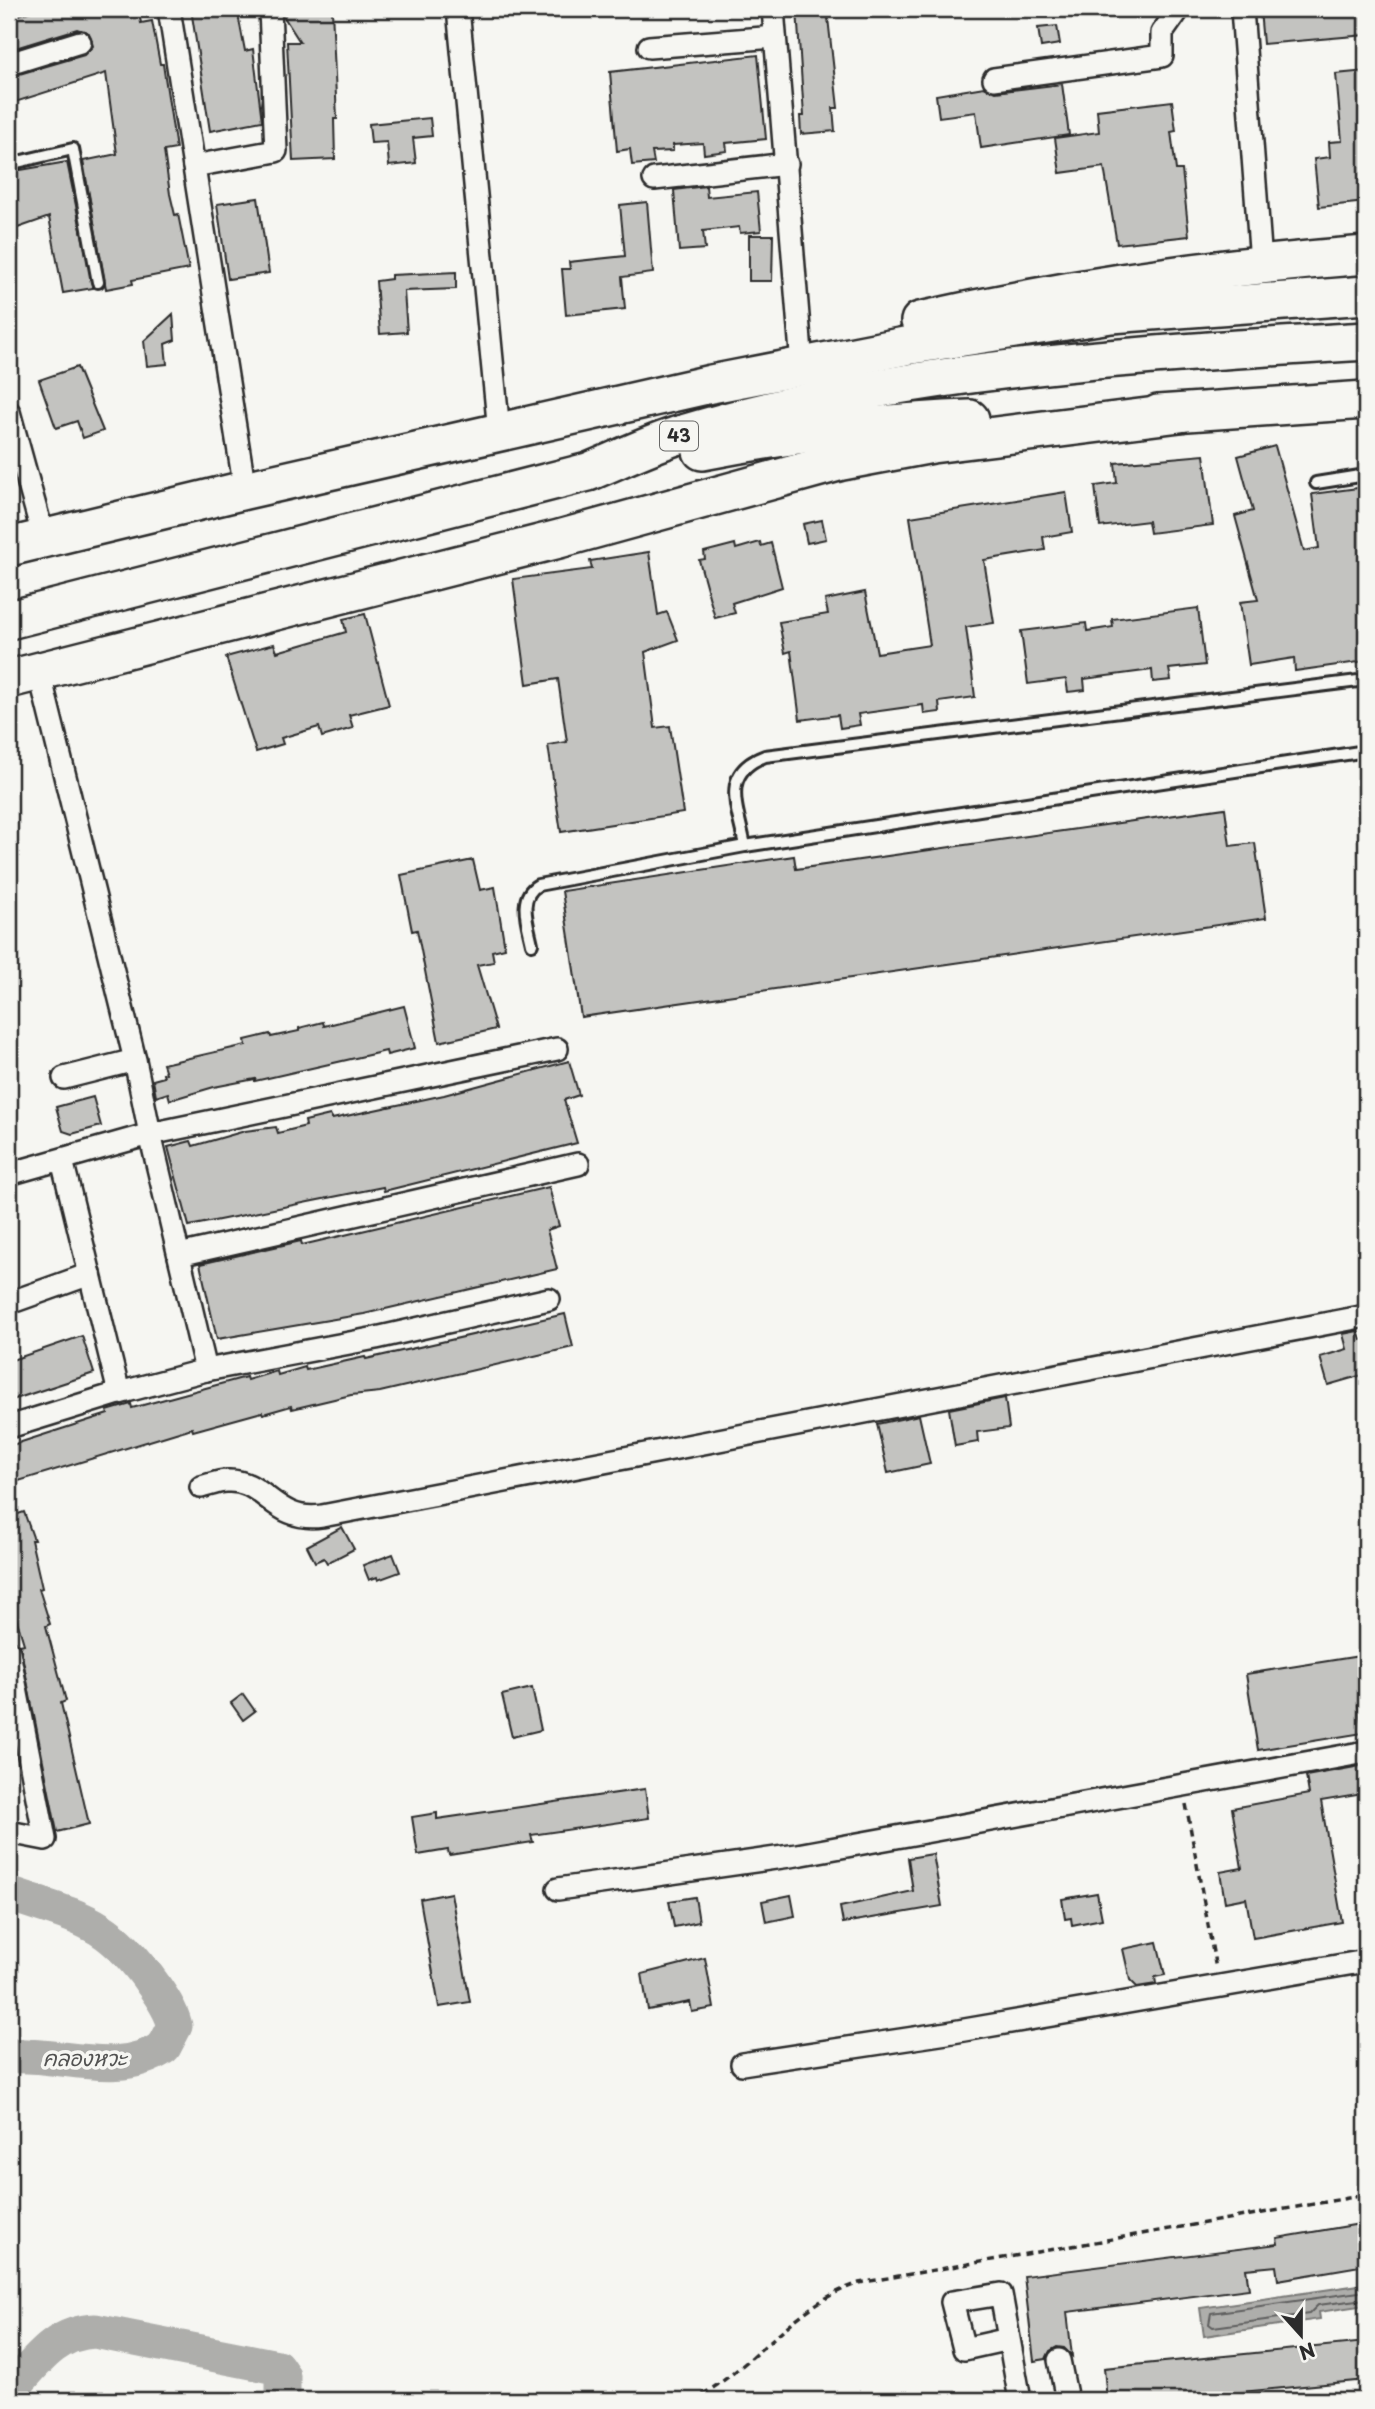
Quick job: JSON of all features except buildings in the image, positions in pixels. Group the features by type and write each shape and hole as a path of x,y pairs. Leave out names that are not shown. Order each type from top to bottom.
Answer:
{"highway":[{"name":"43","path":"711,384 876,331 1024,298 1135,278 1261,263 1366,255"},
{"name":"43","path":"9,547 245,489 711,384 905,346 1111,314 1366,295"},
{"name":"43","path":"588,472 673,437 749,416 911,383 1159,353 1366,341"},
{"name":"43","path":"9,620 588,472 768,439 912,421 1180,414 1366,400"},
{"path":"24,675 559,539 842,461 932,444 1180,414"}],"street":[{"path":"169,9 245,489"},
{"path":"194,166 276,151 270,9"},
{"path":"458,9 499,432"},
{"path":"773,9 801,353"},
{"path":"993,79 1162,56 1162,33 1179,9"},
{"path":"1241,9 1261,263"},
{"path":"649,47 775,37"},
{"path":"9,64 80,42"},
{"path":"654,179 787,164"},
{"path":"9,412 44,539"},
{"path":"24,675 135,1060 206,1370"},
{"path":"9,1174 150,1134 557,1049"},
{"path":"64,1078 135,1060"},
{"path":"62,1160 119,1393"},
{"path":"179,1255 578,1164"},
{"path":"9,1303 90,1274"},
{"path":"9,1427 206,1370 376,1338 549,1299"},
{"path":"201,1487 234,1481 254,1488 291,1514 321,1517 1366,1316"},
{"path":"9,1652 45,1839 9,1832"},
{"path":"558,1889 797,1855 1366,1752"},
{"path":"743,2064 1366,1961"},
{"path":"1009,2339 1020,2400"},
{"path":"1059,2360 1067,2400"}],"lane":[{"path":"9,164 73,149 98,282"},
{"path":"1316,483 1366,475"},
{"path":"745,846 735,789 737,775 748,762 765,756 1366,680"},
{"path":"532,944 525,901 528,892 538,885 745,846 1366,751"}],"path":[{"path":"1183,1785 1219,1987"},
{"path":"692,2400 722,2382 823,2297 867,2280 1366,2195"}],"water":[{"path":"1366,2284 1366,2305 1319,2312 1320,2319 1204,2336 1200,2308"}],"waterway":[{"name":"คลองหวะ","path":"9,1894 73,1916 105,1933 136,1961 168,2009 175,2026 164,2047 128,2061 108,2063 9,2056"},
{"name":"คลองหวะ","path":"9,2392 36,2361 56,2344 68,2337 95,2331 277,2367 283,2376 283,2400"}]}
